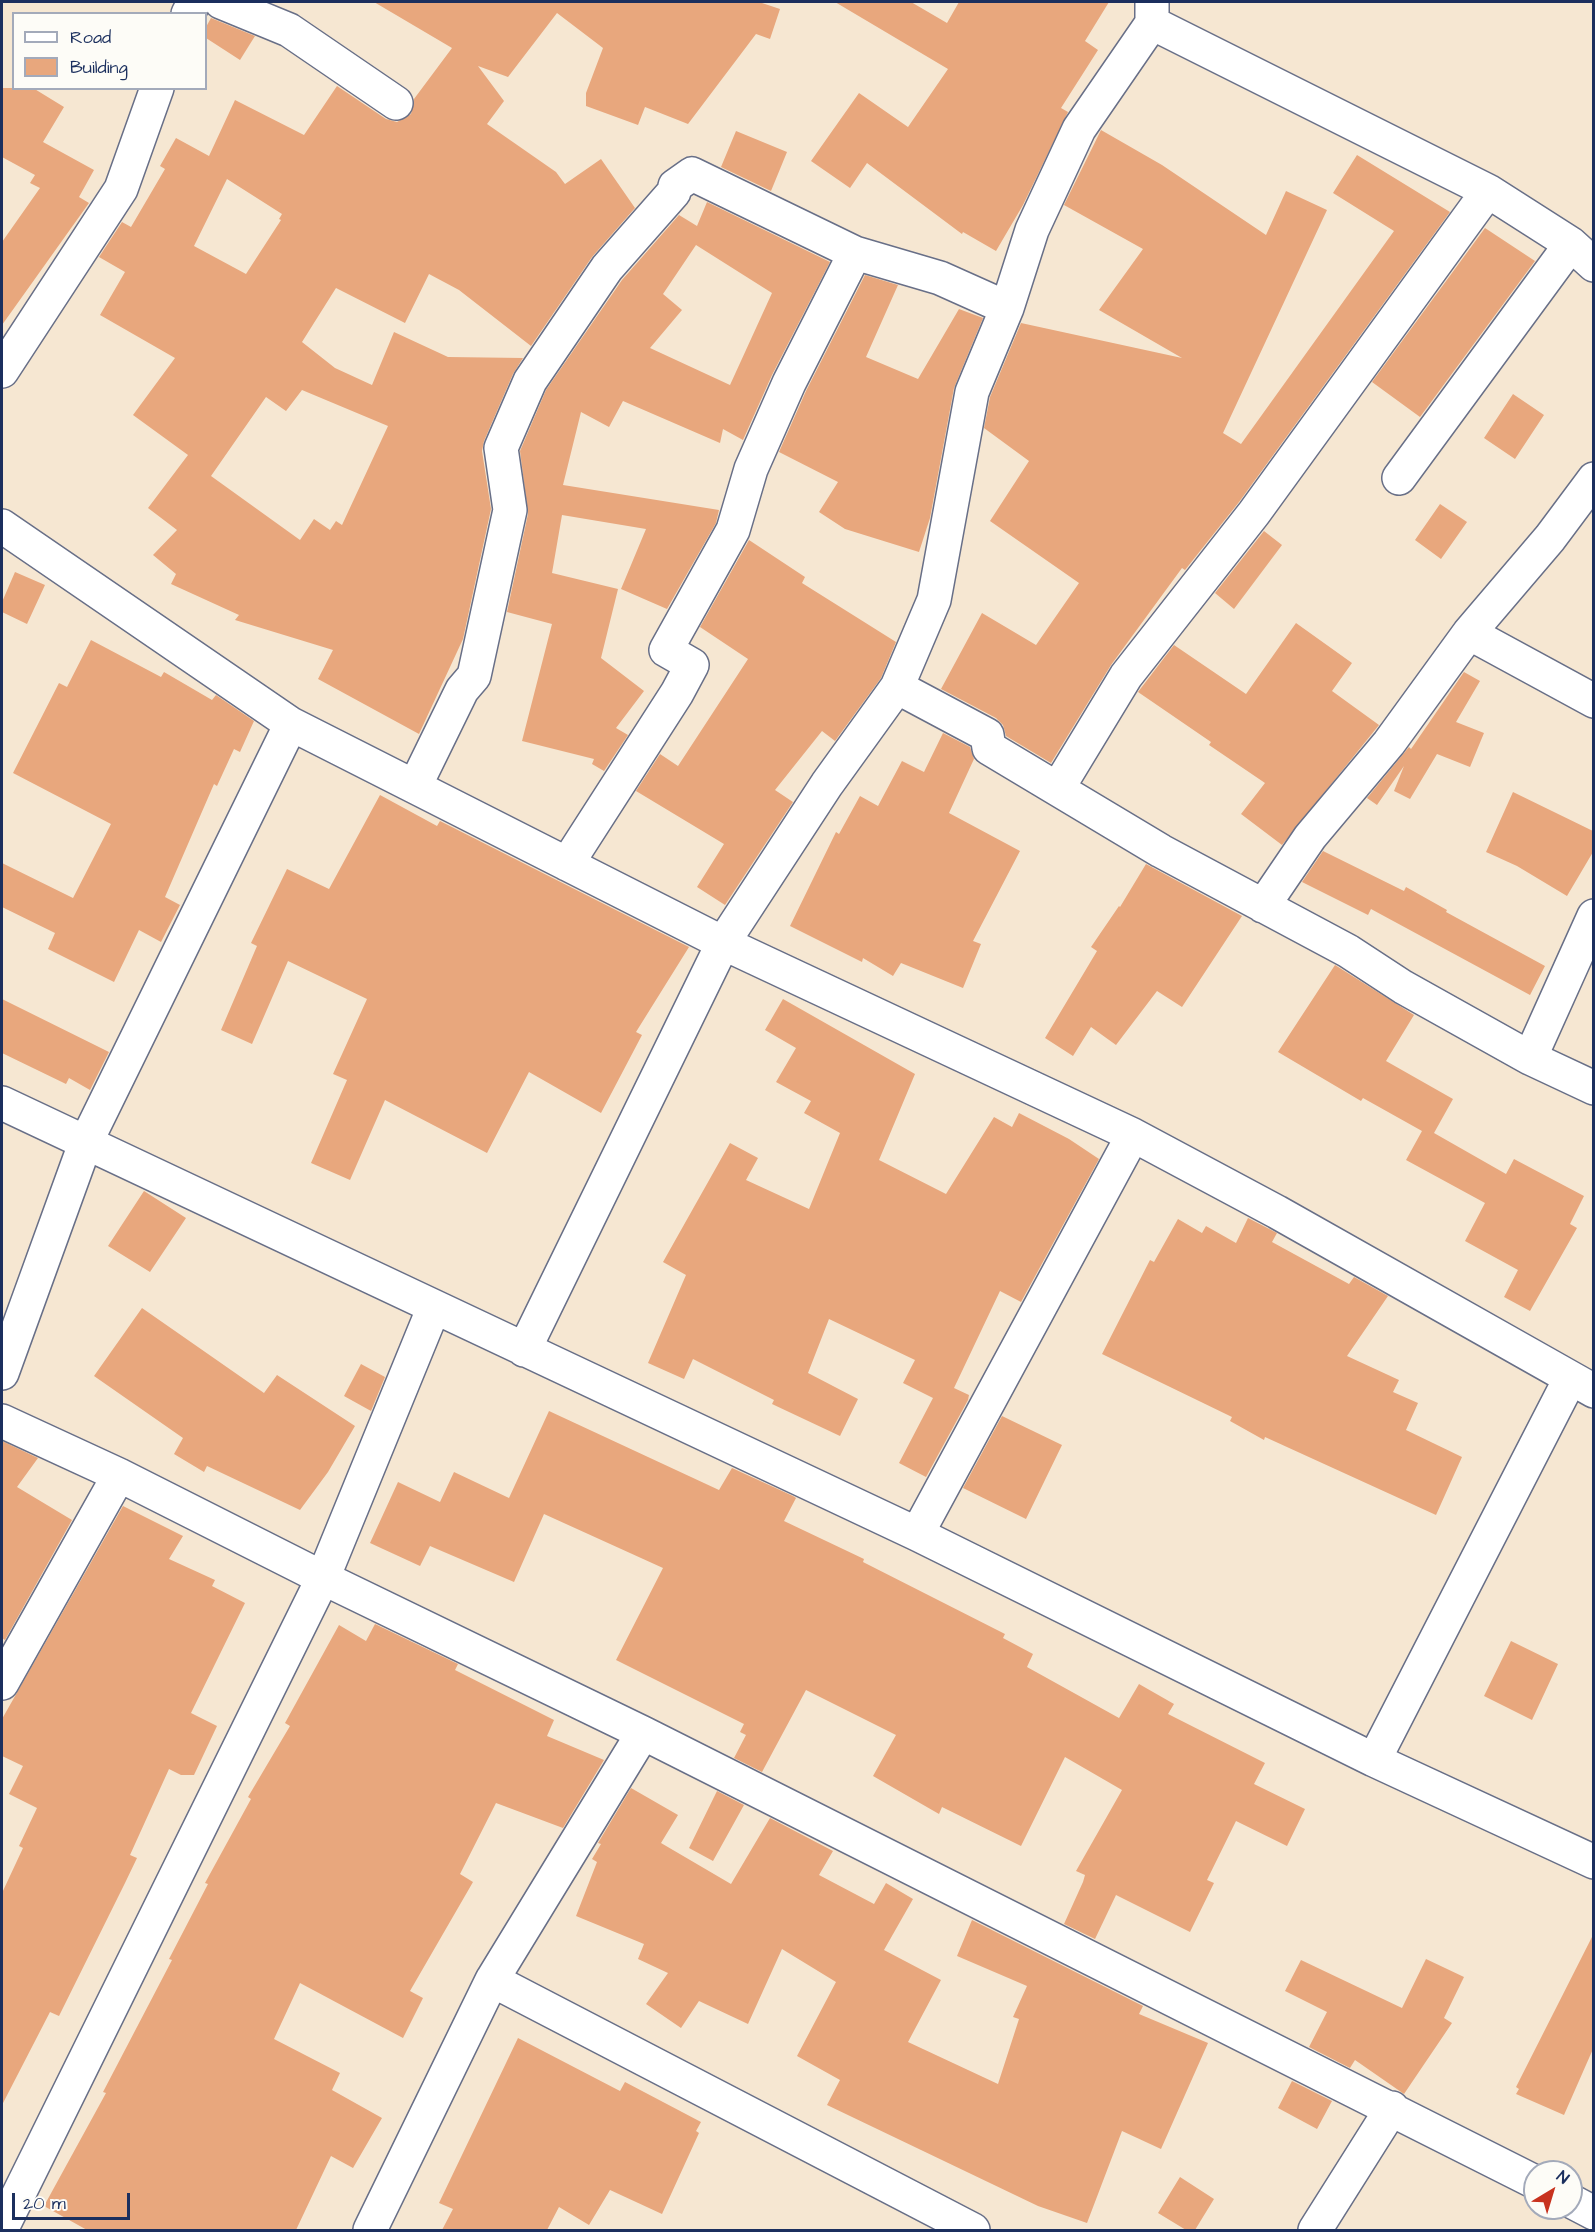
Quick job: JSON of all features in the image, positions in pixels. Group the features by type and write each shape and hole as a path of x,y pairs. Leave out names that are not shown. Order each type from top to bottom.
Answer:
{"street":[{"path":"221,2 289,30 396,103"},
{"path":"524,1350 723,943 827,784 897,687 934,600 972,392 1006,308 1032,230 1079,129 1152,12 1488,191 1582,255 1399,478"},
{"path":"2,371 121,189 156,90"},
{"path":"415,786 462,690 474,676 510,510 501,448 530,381 607,268 674,192 675,186 693,174 855,253 940,278 1006,308"},
{"path":"1058,788 1126,676 1254,513 1488,191"},
{"path":"567,864 677,693 692,665 666,650 733,530 751,469 789,382 855,253"},
{"path":"1263,906 1310,837 1389,743 1469,633 1550,538 1593,479"},
{"path":"2,526 291,724 723,943 1133,1135 1287,1218 1582,1385 1374,1760"},
{"path":"1469,633 1593,701"},
{"path":"897,687 987,735 989,748 1161,851 1348,951 1403,987 1530,1058 1593,1088"},
{"path":"2,1373 85,1144 291,724"},
{"path":"1530,1058 1593,916"},
{"path":"2,1103 917,1534 1374,1760 1593,1862"},
{"path":"917,1534 1133,1135"},
{"path":"2,2228 323,1578 434,1307"},
{"path":"2,1421 119,1475 323,1578 643,1733 1523,2176"},
{"path":"2,1683 119,1475"},
{"path":"370,2230 492,1980 643,1733"},
{"path":"492,1980 974,2230"},
{"path":"1315,2230 1392,2108"}],"building":[{"path":"374,2 759,2 780,9 770,39 756,34 688,124 645,107 638,125 586,106 586,93 603,48 557,13 508,77 478,66 504,101 487,124 556,172 565,184 601,159 635,208 592,257 531,346 459,290 429,274 405,323 336,288 302,342 335,368 372,385 394,332 448,357 523,358 513,374 484,441 482,451 491,509 463,639 419,734 318,679 333,650 235,620 239,615 171,584 176,574 153,555 177,530 148,508 188,455 133,415 175,358 100,315 125,272 99,257 122,222 131,227 165,169 160,166 176,138 209,156 235,100 304,135 337,86 386,119 397,122 411,114 414,99 452,48","holes":["227,179 282,214 279,219 281,220 246,274 194,246","302,390 388,426 342,525 336,521 330,530 314,519 300,540 211,476 266,397 286,411"]},
{"path":"835,2 911,2 947,23 959,2 1109,2 1085,41 1098,50 1061,108 1068,112 1023,205 996,251 963,232 962,234 867,163 850,188 811,161 859,93 908,127 948,69"},
{"path":"211,18 255,36 240,60 207,39 207,25"},
{"path":"2,88 36,90 64,107 43,142 94,170 79,197 89,203 2,325 2,242 40,188 30,183 35,175 2,157"},
{"path":"1101,130 1162,165 1266,235 1286,191 1327,210 1223,433 1241,444 1394,231 1333,193 1357,155 1450,212 1239,502 1185,570 1182,568 1111,665 1051,763 1006,736 1003,725 996,718 941,689 982,613 1036,645 1079,583 990,521 1029,461 984,428 990,397 1021,323 1182,358 1099,310 1143,249 1064,205"},
{"path":"736,131 787,152 771,191 721,167"},
{"path":"707,202 830,262 772,375 743,440 723,429 720,443 623,401 609,427 581,412 563,485 719,510 716,523 667,609 621,589 646,529 562,515 552,573 618,589 601,658 644,691 616,728 628,735 604,771 592,764 594,759 522,741 552,624 507,612 528,514 520,451 546,390 622,280 679,215 697,226","holes":["696,245 772,293 730,385 650,348 682,310 663,294"]},
{"path":"1485,228 1535,261 1420,417 1372,382"},
{"path":"865,275 898,285 866,357 918,379 959,309 983,318 954,388 930,518 919,552 845,529 819,512 838,482 779,452 806,391"},
{"path":"1513,394 1544,415 1515,459 1484,438"},
{"path":"1440,504 1467,522 1441,559 1415,540"},
{"path":"1264,531 1282,545 1234,609 1215,593"},
{"path":"749,540 805,577 802,583 896,642 881,678 835,741 822,731 775,790 793,802 725,905 697,887 724,844 636,791 660,754 678,766 748,659 700,627"},
{"path":"15,572 45,585 27,624 2,612 2,602"},
{"path":"1296,623 1352,663 1332,691 1379,725 1282,845 1241,814 1265,783 1209,745 1211,742 1138,692 1174,645 1246,694"},
{"path":"91,640 161,677 164,672 212,700 216,695 254,721 240,752 234,749 217,786 214,784 165,897 180,905 161,942 139,930 114,982 48,949 55,933 2,907 2,863 73,898 111,824 13,773 59,683 67,687"},
{"path":"1464,672 1480,681 1456,722 1484,733 1470,767 1437,754 1410,799 1394,791 1404,766 1377,805 1367,798 1409,747 1411,749"},
{"path":"943,733 970,747 974,759 949,813 1020,851 973,941 981,944 963,988 901,963 893,976 863,958 862,962 790,926 836,832 839,834 860,796 878,806 902,761 924,772"},
{"path":"1513,792 1593,831 1593,852 1567,896 1517,866 1486,852"},
{"path":"380,795 437,826 440,821 689,947 636,1032 642,1035 601,1113 529,1072 487,1153 385,1100 350,1180 311,1163 347,1080 333,1074 367,999 288,961 252,1044 221,1030 257,946 251,943 287,869 329,889"},
{"path":"1323,851 1404,891 1406,887 1447,910 1446,912 1545,966 1530,995 1371,909 1368,915 1302,882"},
{"path":"1146,864 1242,916 1182,1007 1157,991 1116,1045 1091,1027 1073,1056 1045,1038 1097,951 1091,947 1120,907"},
{"path":"1335,965 1414,1015 1386,1061 1453,1099 1434,1133 1506,1174 1514,1159 1584,1196 1570,1224 1577,1228 1530,1311 1504,1297 1518,1270 1465,1241 1485,1203 1406,1160 1422,1131 1363,1098 1361,1101 1278,1052"},
{"path":"2,999 109,1052 90,1090 69,1078 66,1084 2,1053"},
{"path":"783,999 915,1074 879,1160 946,1194 994,1117 1012,1127 1019,1113 1069,1139 1099,1159 1021,1302 1000,1291 954,1388 969,1395 968,1400 926,1477 899,1463 933,1398 903,1383 915,1360 829,1319 808,1373 858,1399 840,1436 772,1404 774,1400 693,1359 684,1379 648,1363 686,1275 663,1262 730,1143 758,1158 746,1180 809,1209 840,1133 804,1113 811,1101 776,1082 796,1048 765,1030"},
{"path":"144,1191 186,1218 150,1272 108,1246"},
{"path":"1248,1218 1277,1233 1272,1242 1349,1284 1354,1277 1388,1296 1347,1356 1399,1380 1393,1392 1418,1403 1406,1430 1462,1457 1436,1515 1265,1437 1264,1440 1230,1421 1232,1417 1102,1354 1150,1260 1154,1262 1178,1219 1202,1233 1206,1226 1236,1243"},
{"path":"142,1308 264,1393 277,1375 355,1426 328,1472 300,1510 207,1466 204,1472 174,1454 183,1438 94,1376"},
{"path":"361,1364 385,1377 371,1411 344,1396"},
{"path":"549,1411 719,1490 732,1468 793,1496 796,1498 784,1521 864,1559 863,1562 1005,1634 1003,1638 1033,1654 1027,1667 1119,1718 1139,1684 1174,1704 1168,1714 1265,1763 1254,1784 1305,1809 1287,1846 1236,1821 1207,1880 1214,1883 1190,1932 1116,1895 1095,1939 1064,1924 1085,1875 1076,1871 1122,1790 1065,1757 1021,1846 942,1807 939,1814 873,1776 896,1735 806,1690 762,1772 734,1758 746,1735 740,1732 744,1724 616,1660 663,1568 544,1514 514,1582 430,1546 420,1566 370,1543 398,1482 440,1502 454,1472 509,1498"},
{"path":"1002,1416 1062,1445 1026,1519 963,1488"},
{"path":"2,1441 38,1458 17,1487 72,1520 5,1640 2,1638"},
{"path":"123,1506 183,1536 169,1559 215,1580 212,1586 245,1603 191,1713 217,1726 194,1775 181,1775 169,1769 130,1855 137,1858 59,2016 50,2012 2,2105 2,1893 23,1848 19,1846 37,1808 9,1794 23,1766 2,1756 2,1719"},
{"path":"375,1624 458,1664 455,1670 554,1720 547,1736 604,1760 563,1828 496,1803 460,1874 473,1882 410,1991 423,1998 403,2038 300,1983 274,2039 340,2073 332,2090 382,2118 353,2168 331,2156 296,2230 87,2230 44,2206 106,2093 103,2092 172,1960 169,1959 208,1884 205,1883 251,1799 248,1797 290,1726 285,1723 339,1625 366,1641"},
{"path":"1511,1641 1558,1664 1532,1720 1484,1696"},
{"path":"631,1788 678,1815 661,1843 731,1884 770,1818 833,1851 819,1875 874,1904 886,1883 913,1899 884,1950 941,1980 908,2042 998,2084 1019,2019 1013,2017 1027,1986 957,1956 972,1920 1143,2006 1139,2014 1208,2043 1161,2149 1122,2131 1087,2223 1038,2206 827,2105 840,2080 797,2056 836,1982 782,1949 748,2024 699,2001 681,2028 646,2004 668,1973 638,1959 644,1944 576,1916 597,1862 592,1859 601,1844 598,1843"},
{"path":"717,1791 744,1805 713,1861 689,1848"},
{"path":"1593,1935 1593,2049 1564,2115 1516,2094 1519,2089 1516,2087"},
{"path":"1426,1959 1464,1977 1444,2018 1452,2023 1404,2094 1355,2060 1350,2068 1309,2047 1327,2012 1285,1991 1301,1960 1402,2008"},
{"path":"518,2038 620,2091 625,2082 701,2122 696,2131 699,2133 662,2214 610,2190 589,2225 559,2207 547,2230 442,2230 453,2209 439,2203"},
{"path":"1292,2081 1332,2101 1317,2129 1278,2108"},
{"path":"1180,2177 1214,2199 1195,2230 1186,2230 1158,2213"}]}
